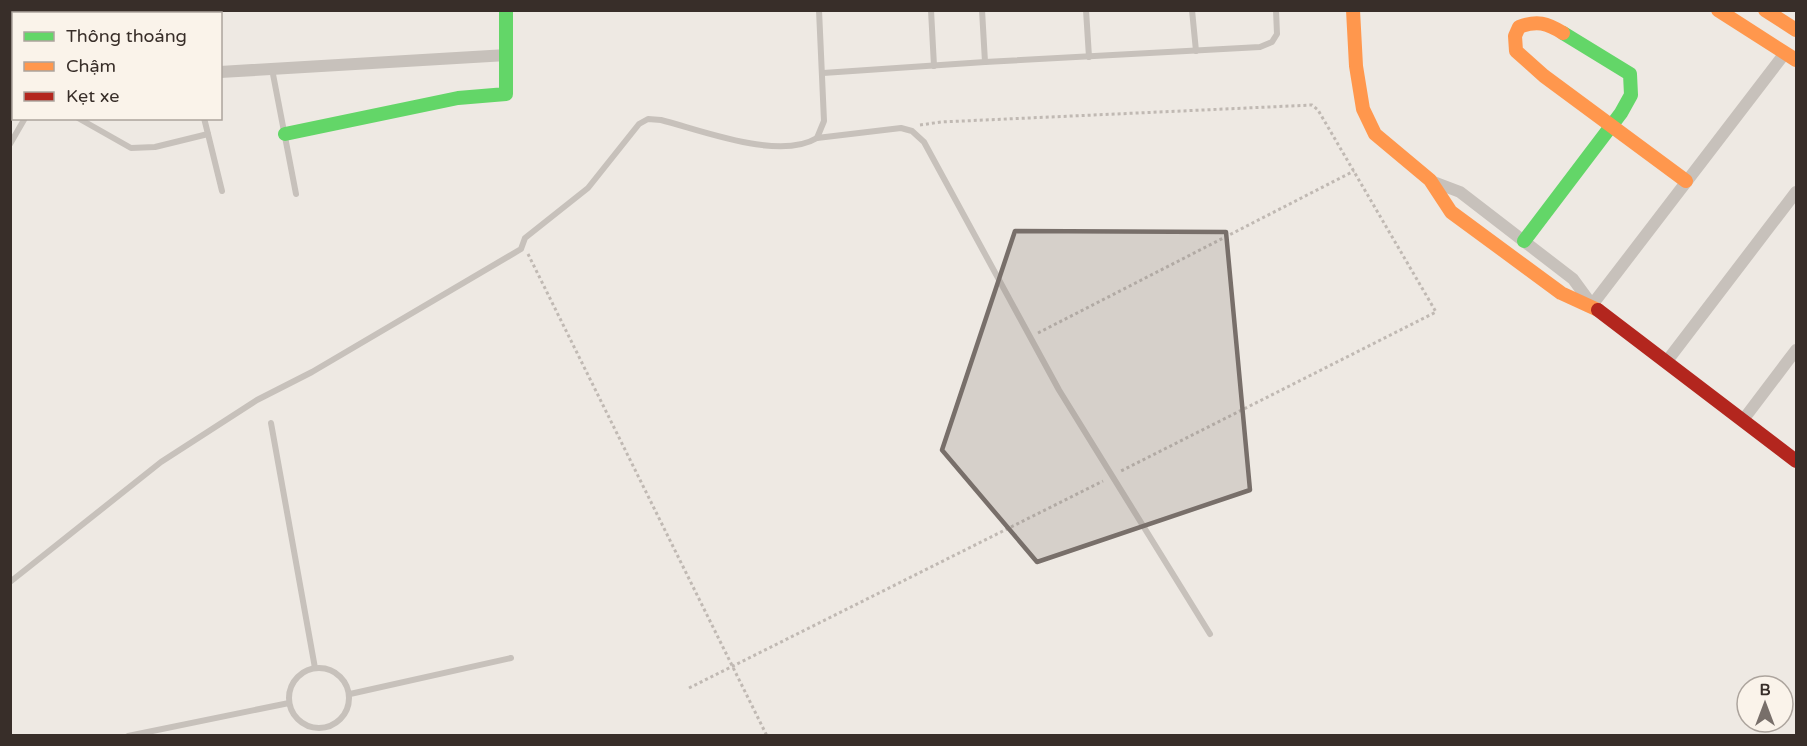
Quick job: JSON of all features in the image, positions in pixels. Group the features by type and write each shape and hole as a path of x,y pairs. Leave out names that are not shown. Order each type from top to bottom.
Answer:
{"street":[{"path":"285,134 458,98 506,94 506,10"},
{"path":"1353,10 1356,66 1363,109 1375,134 1430,180 1451,212 1561,293 1592,305 1797,461"},
{"path":"1592,305 1686,181 1791,56 1718,10"},
{"path":"1765,10 1797,30"},
{"path":"1524,241 1612,125 1630,102 1634,87 1629,74 1546,23 1532,22 1519,27 1515,36 1516,51 1526,62 1612,125 1686,181"},
{"path":"222,72 507,55"},
{"path":"1430,180 1460,192 1524,241 1573,279 1592,305"},
{"path":"1667,362 1797,192"},
{"path":"1743,420 1797,350"}],"lane":[{"path":"817,138 824,121 819,10"},
{"path":"931,10 934,66"},
{"path":"982,10 985,62"},
{"path":"1086,10 1089,57"},
{"path":"1192,10 1196,51"},
{"path":"823,73 1260,46 1272,42 1277,34 1276,10"},
{"path":"272,69 296,194"},
{"path":"10,582 161,462 257,400 312,372 520,249 525,238 588,188 639,124 648,119 661,120 744,144 792,144 817,138 901,128 912,131 924,142 1059,390 1210,634"},
{"path":"10,144 24,120"},
{"path":"82,120 131,148 155,147 208,134"},
{"path":"204,120 222,190"},
{"path":"271,423 315,668"},
{"path":"350,694 512,658"},
{"path":"315,668 325,668 341,677 350,694 345,714 329,727 308,726 299,721 289,703 292,684 298,676 315,668"},
{"path":"128,735 289,703"},
{"path":"329,727 330,735"}],"path":[{"path":"689,688 1436,312 1318,110 1312,105 941,122 901,128"},
{"path":"1030,337 1354,171"},
{"path":"525,238 532,262 767,735"}],"highlighted area":[{"path":"1015,231 1226,232 1250,490 1037,562 942,450"}],"traffic: fast":[{"path":"285,134 458,98 506,94 506,10"},
{"path":"1524,241 1621,113 1631,95 1630,74 1563,33"}],"traffic: slow":[{"path":"1353,10 1356,66 1363,109 1375,134 1430,180 1451,212 1561,293 1598,310"},
{"path":"1718,10 1796,60"},
{"path":"1765,10 1796,30"},
{"path":"1563,33 1542,24 1519,27 1515,36 1516,51 1544,76 1686,181"}],"traffic: jam":[{"path":"1598,310 1796,461"}]}
